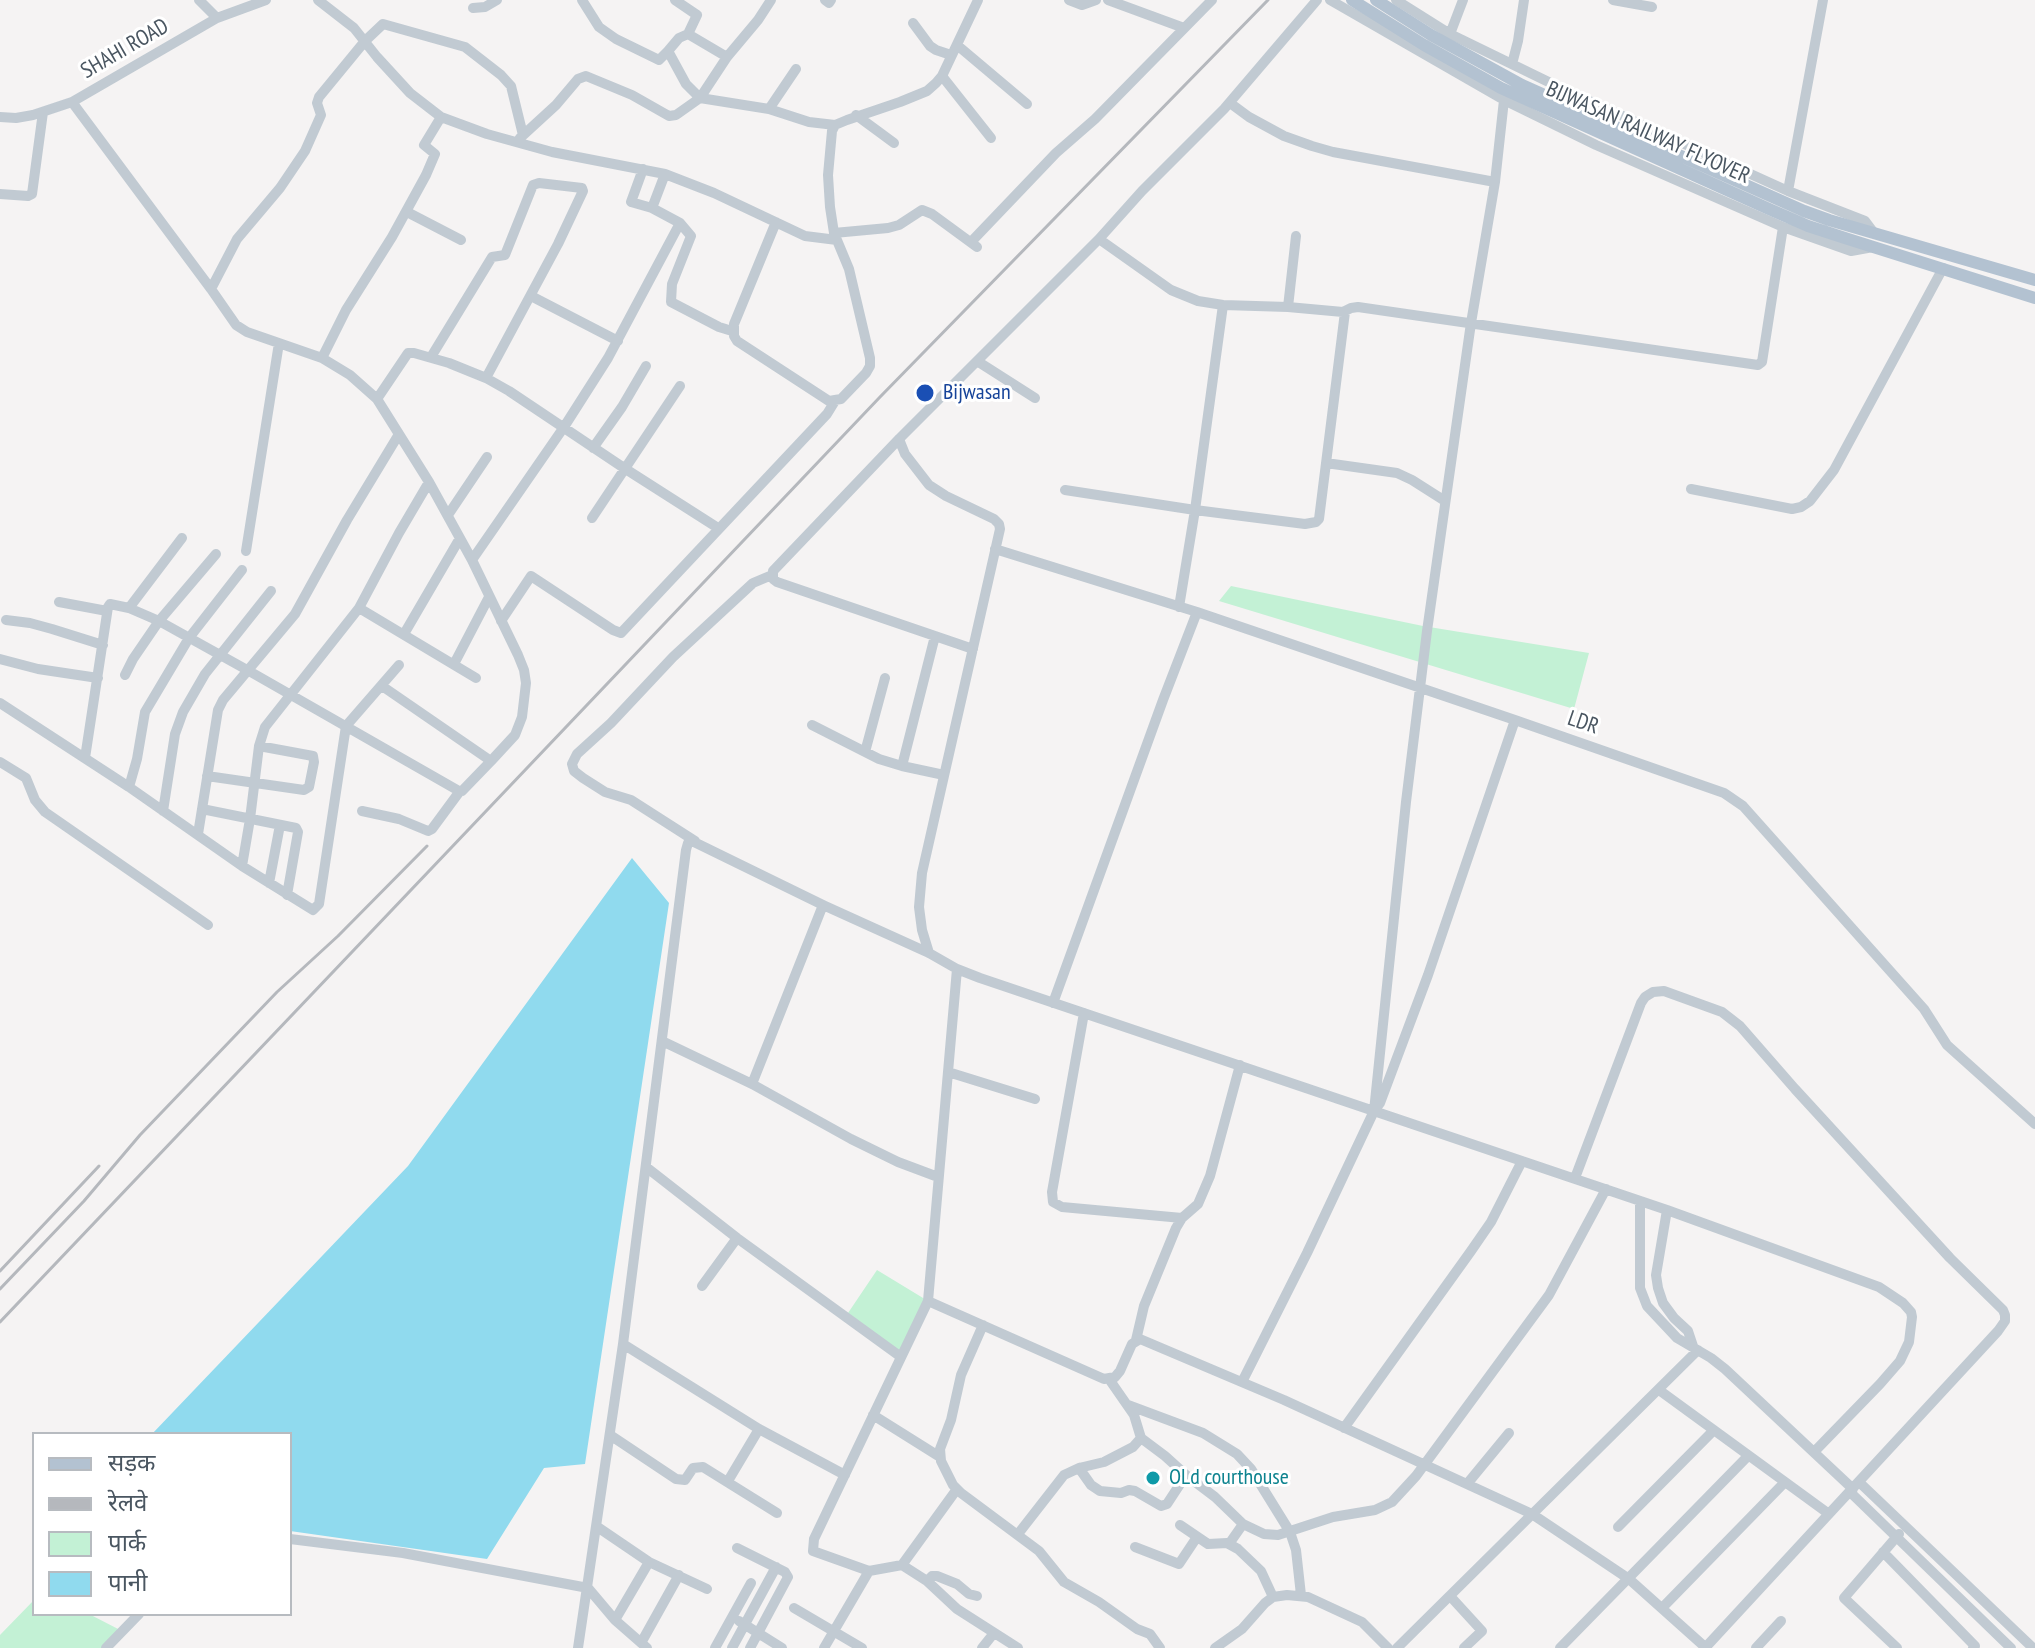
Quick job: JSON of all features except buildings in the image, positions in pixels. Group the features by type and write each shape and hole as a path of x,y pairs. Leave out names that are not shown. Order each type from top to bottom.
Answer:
{"main road":[{"name":"BIJWASAN RAILWAY FLYOVER","path":"1352,0 1501,88 1769,209 1808,226 2035,298"},
{"name":"BIJWASAN RAILWAY FLYOVER","path":"1376,0 1431,35 1522,85 1804,211 2035,280"},
{"path":"1967,276 1972,262"}],"street":[{"path":"199,0 217,18"},
{"name":"SHAHI ROAD","path":"0,117 16,118 72,102 217,18 266,0"},
{"path":"318,0 339,15 365,41 410,93 441,117 467,128 520,138 552,152 665,174 714,193 805,236 836,236 888,228 899,225 922,210 974,244 1056,153 1095,119 1212,0"},
{"path":"473,8 485,7 497,0"},
{"path":"582,0 599,27 659,60 679,38 688,34 697,15 680,2"},
{"path":"520,138 581,77 594,78 669,116 680,113 700,98 771,0"},
{"path":"668,51 686,84 700,98 769,109 809,122 835,125 927,91 942,76 978,0"},
{"path":"1069,0 1082,5 1096,0"},
{"path":"1108,0 1184,28"},
{"path":"1317,0 1230,103 899,439 777,565 772,575 753,583 673,657 577,754 572,764 574,771 605,792 631,800 695,841 957,969 1575,1178 1879,1287 1911,1312 1909,1342 1900,1361 1814,1452"},
{"path":"1330,0 1504,100 1596,145 1783,227 1851,251 1873,247"},
{"path":"1396,0 1450,34 1563,89 1788,191 1865,221 1870,232"},
{"path":"1450,34 1463,0"},
{"path":"1512,64 1524,0"},
{"path":"1613,0 1652,7"},
{"path":"1788,191 1823,0"},
{"path":"211,289 237,239 280,188 305,151 321,115 317,103 319,97 380,25 385,23 465,47 501,75 511,86 520,138"},
{"path":"913,23 930,46 951,55"},
{"path":"688,34 727,57"},
{"path":"957,45 1027,104"},
{"path":"769,109 796,69"},
{"path":"942,76 991,138"},
{"path":"1374,1111 1420,689 1471,323 1495,182 1504,100"},
{"path":"72,102 236,325 322,358 350,375 377,399 448,515 518,655 526,683 522,717 515,735 460,791 432,829 428,831 399,819 362,811"},
{"path":"1230,103 1284,136 1312,146 1495,182"},
{"path":"0,194 32,194 43,112"},
{"path":"856,115 894,143"},
{"path":"322,358 346,310 407,212 435,156 424,145 441,117"},
{"path":"643,169 631,202 652,208 680,223 691,236 672,284 671,302 732,331 737,341 829,401 835,401 841,399 870,366 849,269 836,236 830,207 828,175 835,125"},
{"path":"652,208 665,174"},
{"path":"431,357 492,257 505,255 533,185 582,188 572,215 486,378"},
{"path":"407,212 461,240"},
{"path":"732,331 776,222"},
{"path":"472,560 564,427 618,341 680,223"},
{"path":"1099,239 1171,290 1198,301 1345,312 1358,307 1760,364 1783,227"},
{"path":"1288,307 1296,236"},
{"path":"1691,489 1792,509 1810,501 1834,470 1943,268"},
{"path":"531,296 618,341"},
{"path":"1179,607 1223,305"},
{"path":"1065,490 1312,524 1319,519 1345,312"},
{"path":"246,551 279,343"},
{"path":"377,399 408,353 431,357 486,378 718,528"},
{"path":"977,361 1035,398"},
{"path":"593,448 646,366"},
{"path":"592,518 680,386"},
{"path":"501,621 531,576 621,633 827,414 835,401"},
{"path":"198,834 218,710 223,700 295,614 399,434"},
{"path":"899,439 905,454 929,485 994,519 1000,529 920,886 922,930 929,953"},
{"path":"448,515 487,457"},
{"path":"1326,463 1397,473 1445,501"},
{"path":"242,866 259,746 265,727 359,608 429,482"},
{"path":"129,608 182,538"},
{"path":"404,634 460,538"},
{"name":"LDR","path":"995,549 1197,612 1724,793 1753,817 1924,1009 1947,1045 2035,1124"},
{"path":"125,675 159,621 216,554"},
{"path":"129,787 145,712 189,638 242,570"},
{"path":"772,575 777,582 973,649"},
{"path":"163,811 175,734 191,697 205,674 271,591"},
{"path":"454,664 489,597"},
{"path":"59,602 107,611"},
{"path":"85,758 110,604 129,608 159,621 460,791"},
{"path":"359,608 476,678"},
{"path":"1053,1003 1197,612"},
{"path":"6,620 52,629 103,645"},
{"path":"902,766 935,636"},
{"path":"0,659 38,669 98,678"},
{"path":"0,703 242,866 313,910 318,906 346,726 399,665"},
{"path":"865,752 885,678"},
{"path":"382,686 491,761"},
{"path":"1242,1382 1380,1103 1428,975 1515,720"},
{"path":"812,725 865,752 902,766 944,775"},
{"path":"207,776 306,790 309,787 313,756 259,746"},
{"path":"0,762 26,778 35,800 45,812 208,925"},
{"path":"202,809 296,828 287,895"},
{"path":"269,883 280,825"},
{"path":"578,1648 623,1344 686,850 688,843 695,841"},
{"path":"752,1084 823,905"},
{"path":"957,969 928,1301 814,1539 813,1551 869,1571 902,1565 927,1581 957,1609 1018,1648"},
{"path":"1136,1340 1144,1340 1242,1382 1532,1514 1629,1579 1710,1646 1998,1331 2005,1321 2005,1315 1929,1236 1740,1026 1722,1012 1664,991 1645,997 1575,1178"},
{"path":"1084,1013 1052,1192 1053,1202 1062,1207 1182,1218"},
{"path":"662,1041 752,1084 851,1139 938,1177"},
{"path":"928,1301 1104,1379 1115,1377 1136,1340 1144,1306 1176,1228 1198,1204 1210,1176 1240,1065"},
{"path":"948,1072 1035,1099"},
{"path":"1344,1428 1478,1242 1522,1161"},
{"path":"646,1167 737,1238 901,1357"},
{"path":"1109,1379 1134,1415 1141,1438 1215,1497 1243,1524 1264,1534 1272,1536 1290,1532 1333,1517 1385,1507 1416,1476 1549,1295 1606,1189"},
{"path":"1640,1201 1643,1300 1654,1315 1677,1338 1725,1369 1854,1488 1905,1527 2033,1648"},
{"path":"1667,1210 1656,1275 1658,1288 1666,1308 1688,1331 1696,1348"},
{"path":"702,1286 737,1238"},
{"path":"940,1457 961,1375 983,1325"},
{"path":"623,1344 759,1429 845,1475"},
{"path":"1397,1648 1659,1390 1696,1348"},
{"path":"1659,1390 1829,1514"},
{"path":"1128,1405 1203,1433 1237,1454 1251,1469 1290,1532 1296,1550 1301,1595"},
{"path":"873,1415 940,1457 957,1489 1039,1551 1064,1582 1137,1629 1150,1634 1160,1648"},
{"path":"728,1481 759,1429"},
{"path":"1618,1527 1713,1431"},
{"path":"1467,1484 1509,1433"},
{"path":"610,1435 676,1479 685,1480 693,1468 703,1467 777,1513"},
{"path":"1018,1534 1064,1475 1104,1462 1133,1447 1141,1438"},
{"path":"1560,1648 1748,1456"},
{"path":"1079,1468 1091,1485 1100,1491 1121,1493 1132,1490 1161,1506 1167,1504 1186,1475"},
{"path":"1662,1608 1785,1482"},
{"path":"1854,1488 1896,1536 2011,1648"},
{"path":"902,1565 957,1489"},
{"path":"1229,1544 1243,1524"},
{"path":"1180,1525 1208,1544 1229,1544 1238,1549 1261,1571 1273,1597"},
{"path":"596,1526 649,1562 707,1589"},
{"path":"1897,1648 1844,1598 1905,1527"},
{"path":"1135,1547 1179,1564 1197,1537"},
{"path":"292,1539 403,1553 588,1588 615,1620 644,1645 679,1575"},
{"path":"737,1548 785,1572 788,1579 750,1648"},
{"path":"1883,1552 1975,1646 1973,1648"},
{"path":"615,1620 649,1562"},
{"path":"732,1648 776,1567"},
{"path":"824,1648 869,1571"},
{"path":"927,1581 937,1576 977,1596"},
{"path":"715,1648 751,1583"},
{"path":"1215,1648 1242,1629 1273,1597 1301,1595 1362,1622 1388,1648"},
{"path":"1450,1596 1482,1631 1464,1648"},
{"path":"794,1608 862,1648"},
{"path":"106,1648 137,1616"},
{"path":"733,1618 782,1648"},
{"path":"1756,1648 1781,1621"},
{"path":"982,1648 994,1633"}],"green space":[{"path":"1231,586 1423,626 1589,653 1574,709 1219,601"},
{"path":"877,1270 928,1301 901,1357 846,1316"},
{"path":"32,1602 32,1616 93,1616 122,1631 105,1648 0,1648 0,1635"}],"water":[{"path":"632,858 669,903 585,1464 544,1468 487,1559 292,1531 292,1432 154,1432 408,1166"}],"railway":[{"path":"0,1322 880,397 1268,0"},
{"path":"0,1289 84,1201 140,1135 277,992 338,936 427,846"},
{"path":"0,1271 99,1166"}],"place":[{"name":"Bijwasan","path":"925,393"},
{"name":"OLd courthouse","path":"1153,1478"}]}
